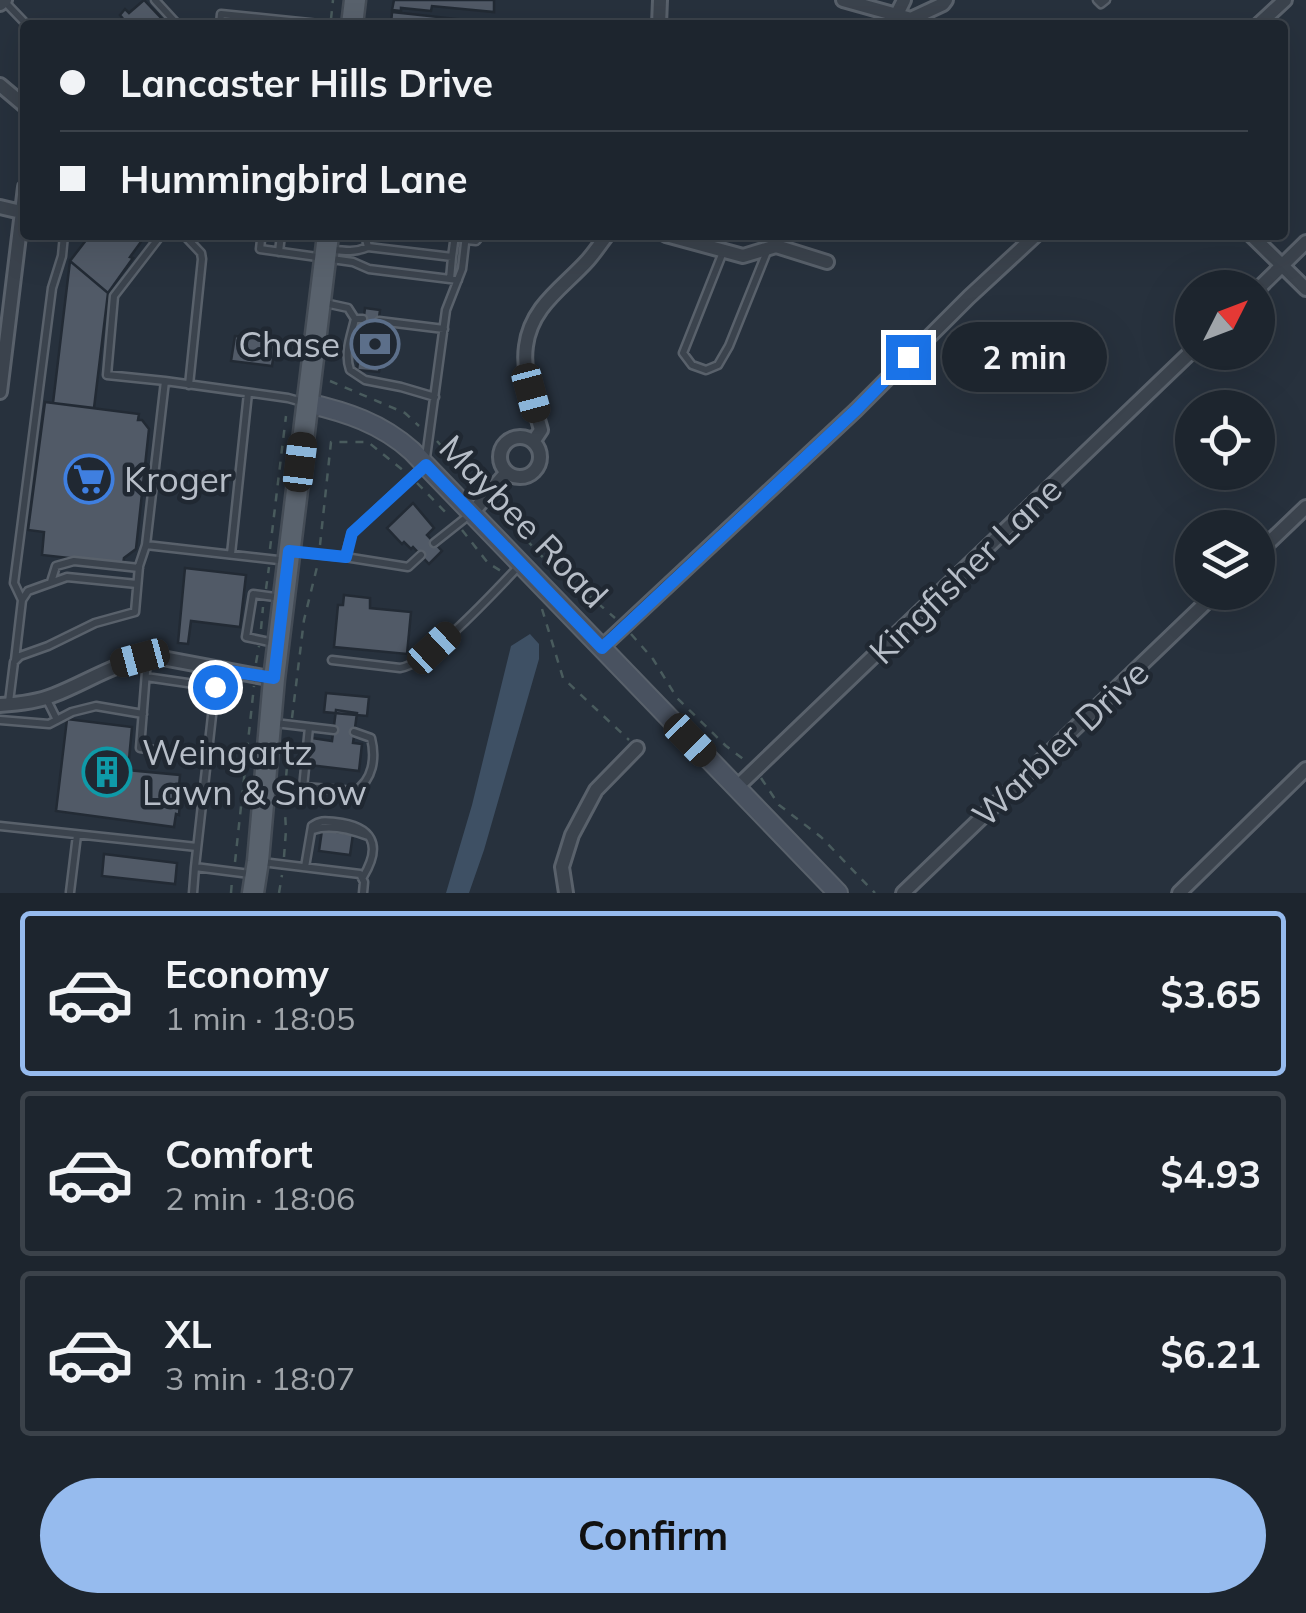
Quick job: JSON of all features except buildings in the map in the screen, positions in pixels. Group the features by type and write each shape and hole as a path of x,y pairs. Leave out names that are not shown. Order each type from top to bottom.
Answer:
{"main road":[{"path":"256,876 275,785 281,723 274,678 284,598 279,560 307,403 326,247"},
{"name":"Maybee Road","path":"307,403 366,420 399,440 838,893"}],"street":[{"path":"843,0 911,19 946,0"},
{"path":"896,16 904,0"},
{"path":"1263,20 1284,0"},
{"path":"0,85 20,102"},
{"path":"0,392 5,307 20,218"},
{"path":"534,442 540,430 526,374 525,348 531,326 541,306 603,240"},
{"path":"684,240 743,256 776,246 828,262"},
{"path":"602,648 1031,240"},
{"path":"1256,240 1306,288"},
{"path":"1275,273 1306,242"},
{"name":"Kingfisher Lane","path":"736,788 1175,368"},
{"path":"519,436 534,442 540,456 535,470 522,477 506,472 500,458 505,444 519,436"},
{"path":"472,513 506,472"},
{"path":"1275,536 1306,506"},
{"name":"Warbler Drive","path":"903,893 1198,610"},
{"path":"4,704 46,698 121,664 147,658 274,678"},
{"path":"566,893 562,868 572,835 596,790 637,748"},
{"path":"1179,893 1306,769"}],"lane":[{"path":"155,0 173,20"},
{"path":"1098,0 1102,4 1106,0"},
{"path":"3,2 22,20"},
{"path":"220,20 221,14 280,20"},
{"path":"22,600 14,583 52,288 64,240"},
{"path":"157,240 114,296 107,375 307,403"},
{"path":"189,240 202,259 189,385"},
{"path":"261,240 260,249 280,252 326,247 354,253 368,246 452,257"},
{"path":"280,252 281,240"},
{"path":"366,240 368,246"},
{"path":"346,557 352,533 426,465 446,310 454,280 454,240"},
{"path":"454,280 462,269 466,240"},
{"path":"326,247 368,269 454,280"},
{"path":"724,251 683,352 692,365 706,370 718,365 729,346 768,249"},
{"path":"319,302 348,308 359,319 346,361 350,370 366,380 435,397"},
{"path":"378,321 444,330"},
{"path":"14,662 95,624 135,612 165,382"},
{"path":"231,554 248,393"},
{"path":"434,543 472,513"},
{"path":"146,545 279,560 319,554 408,567 421,556"},
{"path":"51,583 56,566 74,561 139,568"},
{"path":"332,660 410,667 521,564"},
{"path":"4,704 22,600 28,591 67,577 138,584"},
{"path":"278,644 246,637 253,594 284,598"},
{"path":"147,658 140,748 207,757"},
{"path":"193,893 217,669"},
{"path":"146,677 215,687"},
{"path":"46,698 57,720"},
{"path":"0,720 49,724 96,706 143,714"},
{"path":"281,723 334,730"},
{"path":"303,788 309,727"},
{"path":"275,785 355,791 366,784 373,746 371,738 354,732"},
{"path":"306,867 312,826 318,821 355,824 370,836 372,844 362,893"},
{"path":"0,826 197,847"},
{"path":"70,892 76,834"},
{"path":"195,867 256,876 283,864 363,877"}],"path":[{"path":"340,397 343,386"},
{"path":"279,560 286,416"},
{"path":"280,893 286,830 284,803 275,785 281,723 319,554 331,442"},
{"path":"230,893 253,692"}],"water":[{"path":"530,634 539,644 539,659 484,850 469,893 446,893 511,646"}],"place":[{"name":"Chase","path":"375,344"},
{"name":"Kroger","path":"89,479"},
{"name":"Weingartz Lawn & Snow","path":"107,772"}],"route":[{"path":"215,687 217,669 274,678 289,551 346,557 352,533 426,465 602,648 908,357"}]}
